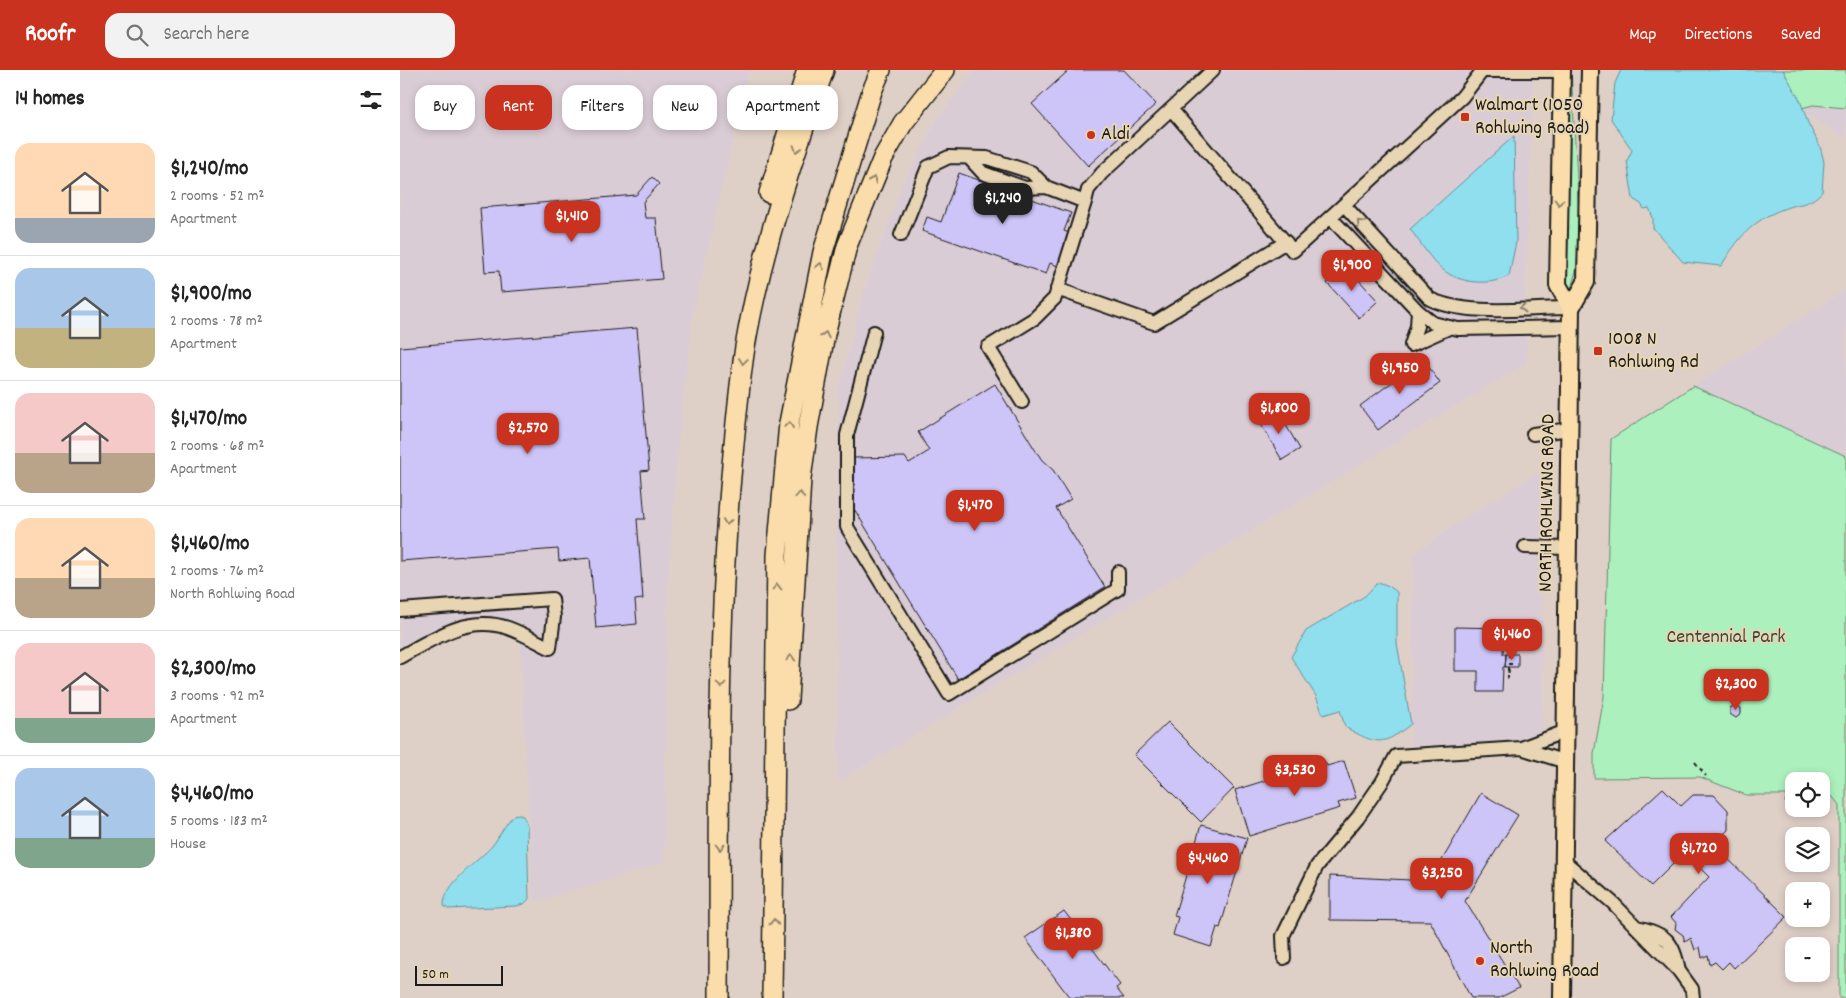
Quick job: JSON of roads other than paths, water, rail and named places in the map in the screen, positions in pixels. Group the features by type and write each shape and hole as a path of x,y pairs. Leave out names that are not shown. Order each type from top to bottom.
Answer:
{"highway":[{"path":"719,998 721,655 725,559 736,423 764,212 807,70"},
{"path":"752,313 779,206 824,70"},
{"path":"772,998 776,846 777,555 789,423 823,252 872,91 881,70"},
{"path":"776,846 790,673 801,479 825,334 847,246 883,158 903,123 945,70"}],"main road":[{"path":"1562,70 1558,285 1572,308"},
{"name":"NORTH ROHLWING ROAD","path":"1562,997 1571,327 1572,308 1586,282 1590,70"}],"lane":[{"path":"1022,402 988,346 1035,318 1055,298 1088,190 1102,173 1214,70"},
{"path":"1170,109 1293,250 1331,218 1462,97 1483,71 1562,70"},
{"path":"901,235 928,167 949,157 987,158 1031,172 1046,187 1085,202"},
{"path":"1344,206 1430,299 1460,310 1572,308"},
{"path":"1331,218 1418,310 1433,323 1449,328 1571,327"},
{"path":"1057,289 1154,323 1286,242"},
{"path":"1418,310 1416,326 1410,345 1449,328"},
{"path":"874,332 847,435 847,527 949,694 1118,589 1118,572"},
{"path":"1533,434 1570,429"},
{"path":"1525,547 1569,548"},
{"path":"400,610 552,599 554,617 550,648 507,628 468,626 452,629 400,657"},
{"path":"1284,958 1283,936 1317,866 1358,817 1382,782 1396,756 1521,748 1566,731"},
{"path":"1521,748 1566,762"},
{"path":"1564,861 1614,904 1636,927 1655,931 1675,949 1679,971 1692,989 1693,998"}],"water":[{"path":"1621,70 1783,70 1800,100 1808,123 1820,146 1824,162 1822,192 1812,200 1789,207 1762,219 1746,232 1733,247 1721,266 1683,262 1653,228 1653,218 1649,208 1644,209 1641,204 1633,199 1627,161 1632,150 1611,119 1615,83"},
{"path":"1514,136 1516,242 1509,276 1484,282 1457,278 1438,265 1410,229"},
{"path":"1378,582 1389,586 1397,592 1397,643 1411,724 1393,737 1379,741 1372,740 1345,727 1340,710 1323,715 1316,696 1291,657 1306,631 1365,596"},
{"path":"515,814 523,816 527,826 529,899 524,904 516,906 448,909 444,906 449,889 492,846 508,821"}],"place":[{"name":"Walmart (1050 Rohlwing Road)","path":"1465,117"},
{"name":"Aldi","path":"1091,135"},
{"name":"1008 N Rohlwing Rd","path":"1598,351"},
{"name":"North Rohlwing Road","path":"1480,961"}],"park label":[{"name":"Centennial Park","path":"1726,638"}]}
